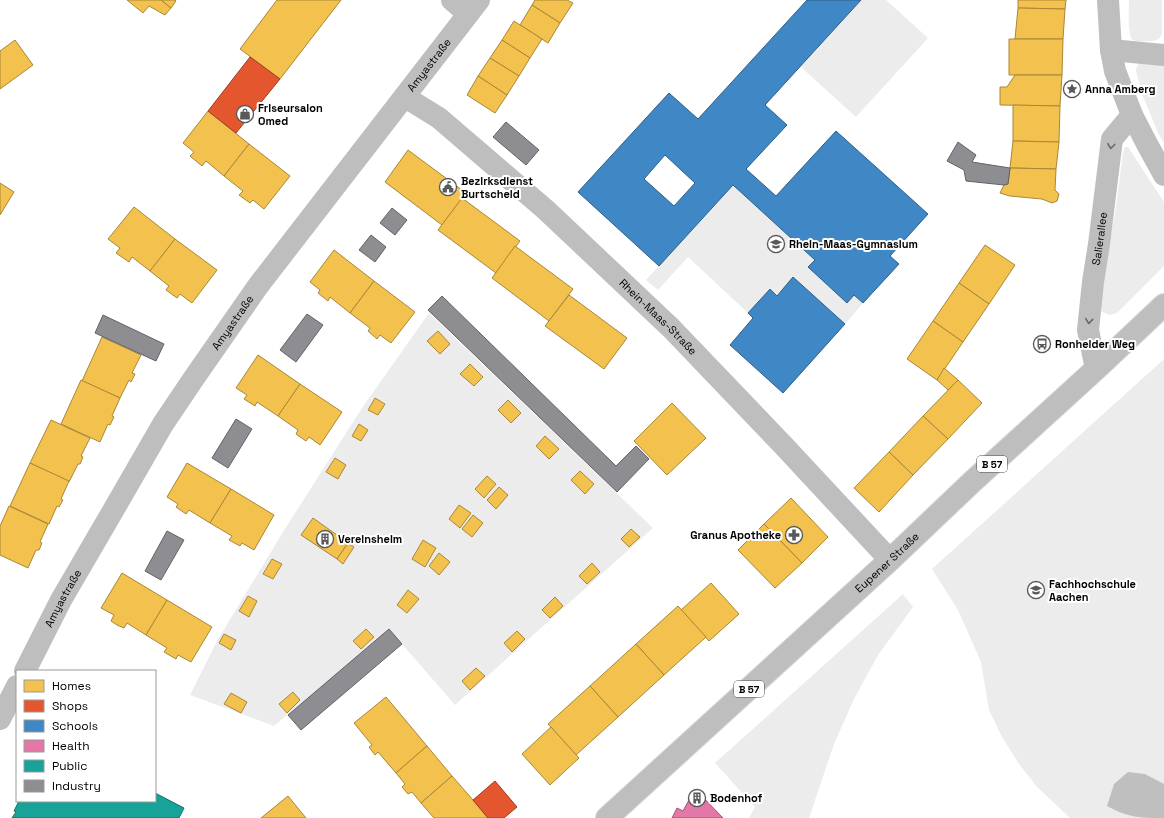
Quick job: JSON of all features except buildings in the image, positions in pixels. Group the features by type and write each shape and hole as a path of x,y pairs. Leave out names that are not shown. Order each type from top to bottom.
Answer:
{"street":[{"path":"452,0 474,7"},
{"path":"1108,0 1111,50 1115,71 1132,115 1146,144 1164,175"},
{"name":"Amyastraße","path":"26,670 61,600 163,424 194,378 258,286 474,7"},
{"path":"1111,50 1164,56"},
{"name":"Rhein-Maas-Straße","path":"405,97 439,118 546,210 671,328 890,560"},
{"name":"Salierallee","path":"1096,369 1088,330 1112,139 1132,115"},
{"name":"Eupener Straße","path":"607,818 890,560 972,482 1164,305"},
{"path":"0,719 16,688"}],"shaded area":[{"path":"861,0 886,0 928,38 856,117 801,67"},
{"path":"1129,0 1162,0 1162,34 1159,39 1153,41 1139,41 1131,38 1129,28"},
{"path":"1140,63 1164,65 1164,143 1158,133 1142,94 1136,71 1137,66"},
{"path":"1125,147 1128,147 1164,202 1164,266 1117,313 1110,315 1102,312 1098,304 1116,208 1123,152"},
{"path":"733,185 815,260 808,267 847,303 854,295 863,303 845,324 793,277 777,296 769,289 748,313 688,257 658,290 646,280"},
{"path":"429,313 653,528 455,705 389,629 274,726 190,695 217,641 283,532 362,408"},
{"name":"Fachhochschule Aachen","path":"1164,359 1164,818 1070,818 1037,787 1019,764 1002,737 989,710 981,662 958,610 932,569"},
{"path":"903,594 913,607 878,655 854,699 834,744 809,818 749,818 755,807 715,763"},
{"path":"1128,772 1145,774 1164,784 1164,818 1148,818 1128,815 1107,806 1114,784"}],"place":[{"name":"Anna Amberg","path":"1072,89"},
{"name":"Friseursalon Omed","path":"245,114"},
{"name":"Bezirksdienst Burtscheid","path":"448,187"},
{"name":"Rhein-Maas-Gymnasium","path":"776,244"},
{"name":"Ronheider Weg","path":"1042,344"},
{"name":"Granus Apotheke","path":"794,535"},
{"name":"Vereinsheim","path":"325,539"},
{"name":"Fachhochschule Aachen","path":"1036,590"},
{"name":"Bodenhof","path":"697,798"}]}
